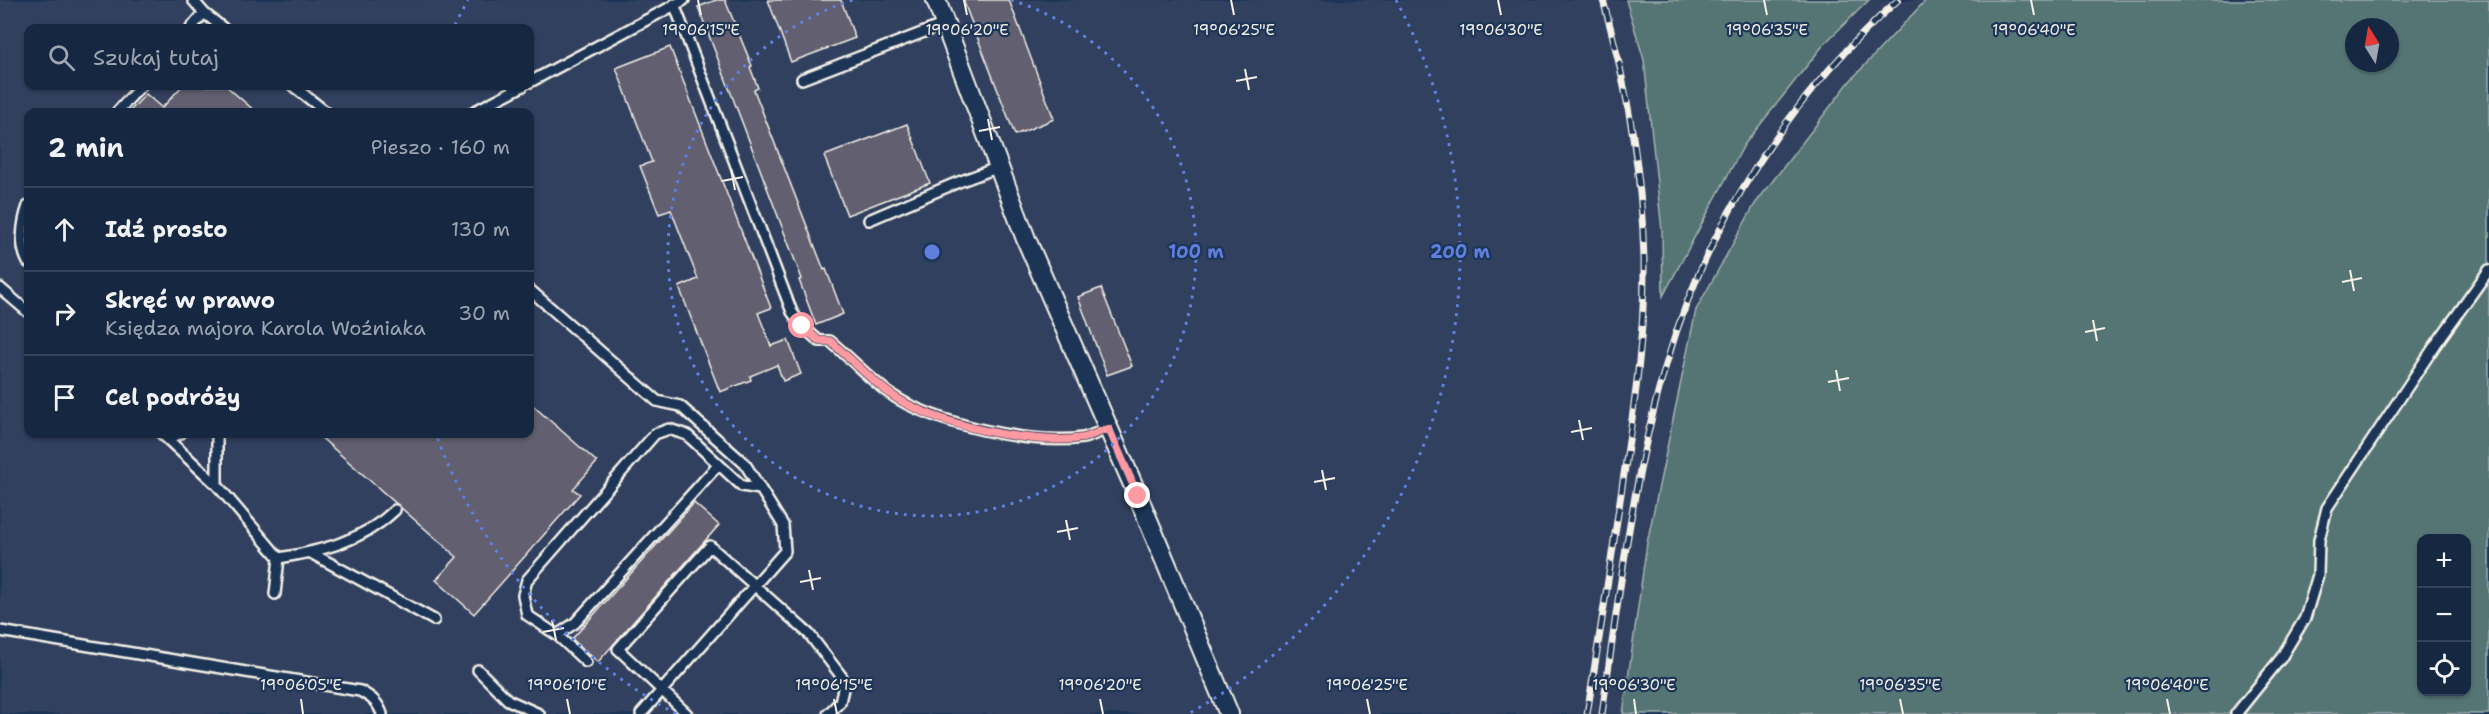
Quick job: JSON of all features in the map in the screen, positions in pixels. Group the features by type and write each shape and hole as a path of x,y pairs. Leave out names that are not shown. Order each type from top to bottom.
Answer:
{"street":[{"path":"936,0 1026,239 1229,714"}],"lane":[{"path":"193,0 218,24"},
{"path":"534,80 684,0"},
{"path":"674,4 792,312 802,326 819,341 830,341 890,393 952,422 1017,437 1056,439 1084,438 1109,429"},
{"path":"194,24 204,13"},
{"path":"802,79 945,24"},
{"path":"121,108 137,90"},
{"path":"297,90 321,108"},
{"path":"481,108 515,90"},
{"path":"869,220 999,168"},
{"path":"24,228 22,252 24,255"},
{"path":"2236,714 2281,658 2305,618 2318,575 2319,540 2327,508 2371,440 2489,270"},
{"path":"0,288 24,309"},
{"path":"534,293 657,401 680,406 745,464 783,525 785,551 641,714"},
{"path":"586,662 557,635 527,615 523,595 527,580 655,434 669,429 687,435 741,486 760,489"},
{"path":"166,438 216,485 279,558 276,594"},
{"path":"216,485 217,438"},
{"path":"557,635 575,623 718,465"},
{"path":"279,558 311,553 345,543 382,522 395,510"},
{"path":"687,714 618,649 710,546 809,634 842,677 843,689 840,702 828,714"},
{"path":"311,553 434,620"},
{"path":"0,631 360,692 371,697 379,706 382,714"},
{"path":"478,670 508,700 528,712 539,714"}],"shaded area":[{"path":"0,0 1636,0 1666,187 1664,294 1744,145 1825,43 1869,0 1926,0 1850,81 1755,204 1696,310 1637,714 0,714"}],"green space":[{"path":"1626,0 1869,0 1825,43 1744,145 1663,296 1662,231 1644,60"},
{"path":"1926,0 2489,0 2489,714 1623,714 1647,543 1696,310 1755,204 1850,81"}],"building":[{"path":"716,0 725,0 752,66 750,67 758,88 754,90 843,314 816,325 799,280 802,279 698,7"},
{"path":"768,0 841,0 855,38 791,62"},
{"path":"963,0 1009,0 1054,119 1015,135"},
{"path":"670,47 771,308 758,313 771,346 788,340 801,374 783,381 777,365 750,376 751,380 720,392 679,287 698,279 671,210 659,214 640,166 652,162 616,68"},
{"path":"178,90 231,90 251,108 162,108"},
{"path":"146,94 162,108 133,108"},
{"path":"907,124 930,183 847,215 824,156"},
{"path":"1101,288 1132,366 1107,375 1078,297"},
{"path":"534,407 597,462 573,489 580,494 474,614 436,580 457,557 322,438 534,438"},
{"path":"694,503 719,525 598,662 572,639"}],"railway":[{"path":"1587,714 1634,406 1644,289 1643,226 1632,128 1603,0"},
{"path":"1602,714 1621,579 1645,445 1668,358 1685,307 1706,257 1731,209 1789,119 1859,37 1898,0"}],"route":[{"path":"802,326 819,341 830,341 890,393 952,422 1017,437 1056,439 1084,438 1109,429 1138,496"}]}
